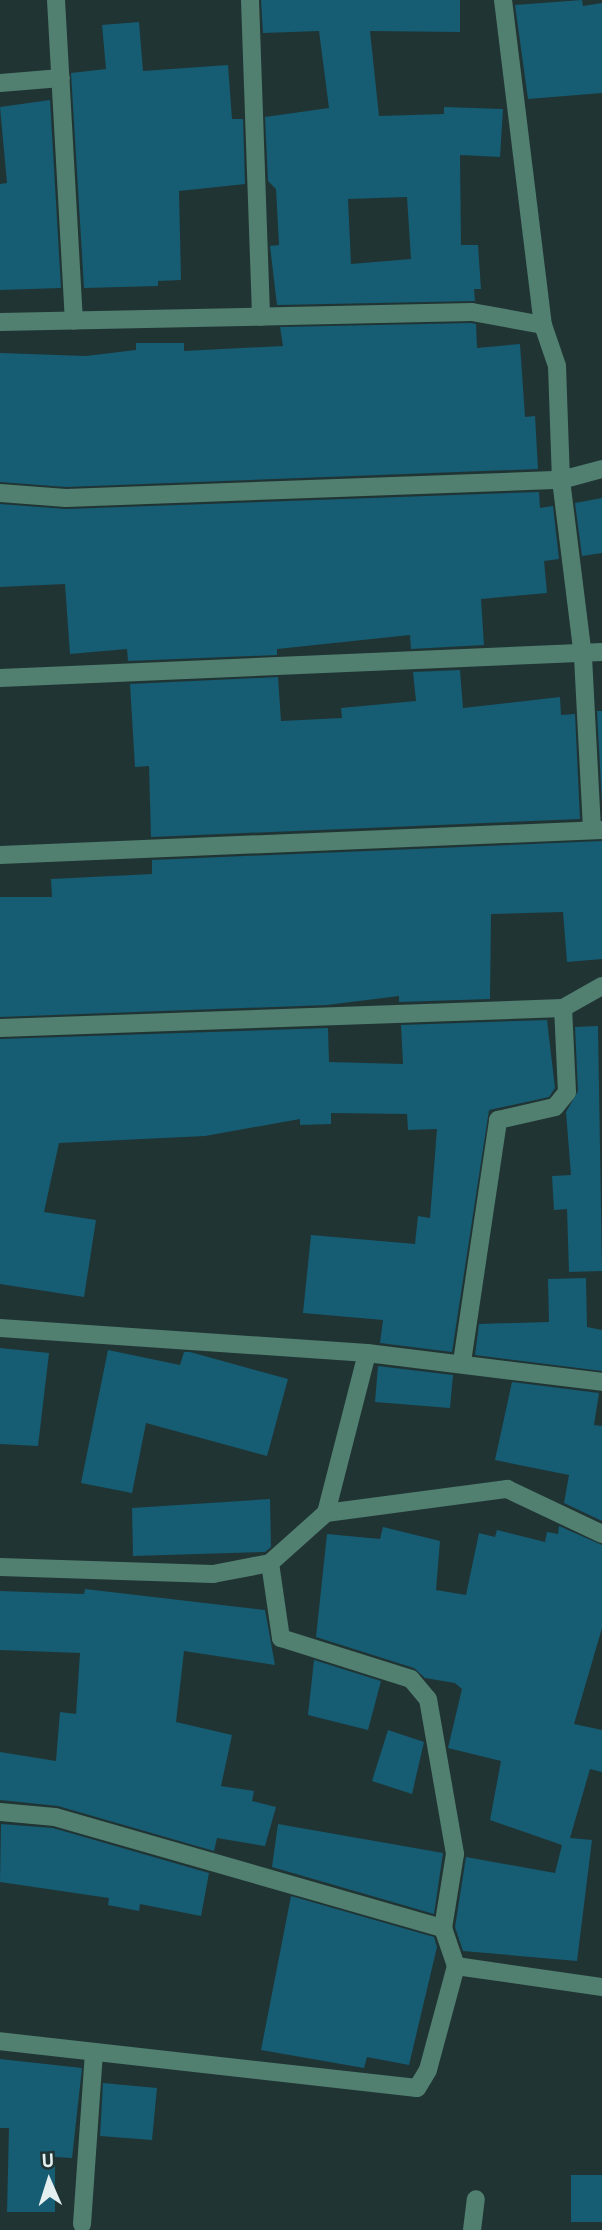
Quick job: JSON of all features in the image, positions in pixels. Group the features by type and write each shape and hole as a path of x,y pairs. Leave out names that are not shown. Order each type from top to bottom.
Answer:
{"street":[{"path":"56,0 74,320"},
{"path":"250,0 261,317"},
{"path":"0,855 597,830 583,657 561,480 557,366 543,325 503,0"},
{"path":"0,83 61,78"},
{"path":"0,322 472,312 543,325"},
{"path":"0,493 65,498 561,480 602,469"},
{"path":"0,678 583,657 602,652"},
{"path":"0,1028 563,1008 602,986"},
{"path":"462,1362 498,1120 555,1107 567,1092 563,1008"},
{"path":"0,1328 368,1353 462,1362 602,1382"},
{"path":"0,1567 213,1574 270,1563 326,1513 368,1353"},
{"path":"326,1513 507,1489 602,1534"},
{"path":"0,2041 417,2088 428,2070 456,1966 443,1928 455,1854 428,1699 411,1679 281,1638 270,1563"},
{"path":"0,1812 55,1816 443,1928"},
{"path":"456,1966 602,1987"},
{"path":"82,2224 94,2053"},
{"path":"472,2230 476,2199"}],"building":[{"path":"261,0 460,0 460,32 370,31 379,116 444,114 444,107 503,109 500,157 460,155 461,245 478,245 481,289 474,289 475,301 277,305 270,246 279,245 276,189 268,181 265,117 329,108 319,31 263,33","holes":["407,197 411,259 351,264 348,199"]},
{"path":"582,0 583,6 602,3 602,93 528,99 515,5"},
{"path":"139,22 143,71 228,65 232,119 243,119 245,184 179,191 181,280 158,281 158,286 84,288 71,73 106,69 102,25"},
{"path":"50,100 61,288 0,290 0,184 7,183 0,107"},
{"path":"476,324 477,348 520,344 525,417 535,416 538,469 66,487 0,482 0,353 86,356 136,350 136,343 184,343 184,351 283,346 280,327"},
{"path":"539,492 540,508 553,506 559,559 544,561 547,593 481,599 484,645 411,649 410,635 277,649 277,655 128,661 127,649 70,654 65,584 0,587 0,504 66,509"},
{"path":"602,498 602,553 582,556 575,503"},
{"path":"460,670 463,708 560,697 561,715 575,714 580,819 151,837 149,766 135,767 130,684 278,677 281,721 342,718 341,708 416,701 413,672"},
{"path":"597,711 602,711 602,803"},
{"path":"602,841 602,959 567,962 563,912 491,914 490,999 399,1002 399,996 327,1005 0,1017 0,897 52,897 51,879 152,874 152,860"},
{"path":"547,1020 555,1088 549,1097 489,1110 452,1352 380,1343 383,1320 303,1313 311,1235 415,1244 418,1216 430,1218 437,1129 408,1130 407,1114 331,1113 331,1124 300,1125 300,1119 205,1136 59,1143 44,1212 96,1220 84,1297 0,1284 0,1039 328,1028 329,1062 403,1064 401,1025"},
{"path":"598,1026 602,1271 569,1272 567,1209 554,1210 552,1176 571,1175 566,1112 578,1091 575,1027"},
{"path":"586,1278 587,1327 602,1330 602,1371 475,1355 479,1324 549,1322 548,1279"},
{"path":"0,1348 49,1353 38,1446 0,1444"},
{"path":"108,1350 180,1365 184,1352 190,1352 288,1379 267,1456 146,1423 132,1493 81,1483"},
{"path":"378,1366 453,1375 450,1408 375,1402"},
{"path":"512,1382 599,1393 594,1425 602,1426 602,1521 564,1503 569,1475 495,1460"},
{"path":"270,1499 271,1547 265,1552 133,1556 132,1508"},
{"path":"559,1526 602,1545 602,1628 574,1724 602,1730 602,1772 590,1769 570,1838 592,1840 577,1961 463,1951 455,1927 466,1857 555,1873 562,1845 490,1820 501,1761 448,1748 462,1689 455,1683 425,1678 414,1668 316,1637 327,1534 380,1539 383,1527 440,1541 436,1590 466,1595 479,1533 495,1537 497,1530 545,1542 547,1532 558,1534"},
{"path":"85,1589 265,1610 275,1665 184,1651 176,1722 232,1735 221,1786 254,1791 252,1801 276,1807 265,1846 217,1838 214,1851 58,1806 0,1800 0,1752 56,1761 60,1712 76,1714 80,1653 0,1650 0,1591 84,1594"},
{"path":"314,1660 381,1681 368,1730 308,1715"},
{"path":"388,1730 424,1742 412,1794 372,1781"},
{"path":"1,1824 53,1828 209,1873 201,1916 140,1904 139,1911 108,1905 109,1898 0,1882"},
{"path":"278,1824 443,1853 434,1914 272,1867"},
{"path":"291,1896 434,1937 437,1947 409,2065 367,2057 364,2068 261,2050"},
{"path":"0,2059 82,2068 72,2158 55,2157 55,2212 7,2212 9,2128 0,2128"},
{"path":"103,2083 157,2088 152,2140 100,2136"},
{"path":"571,2175 602,2175 602,2222 571,2222"}]}
